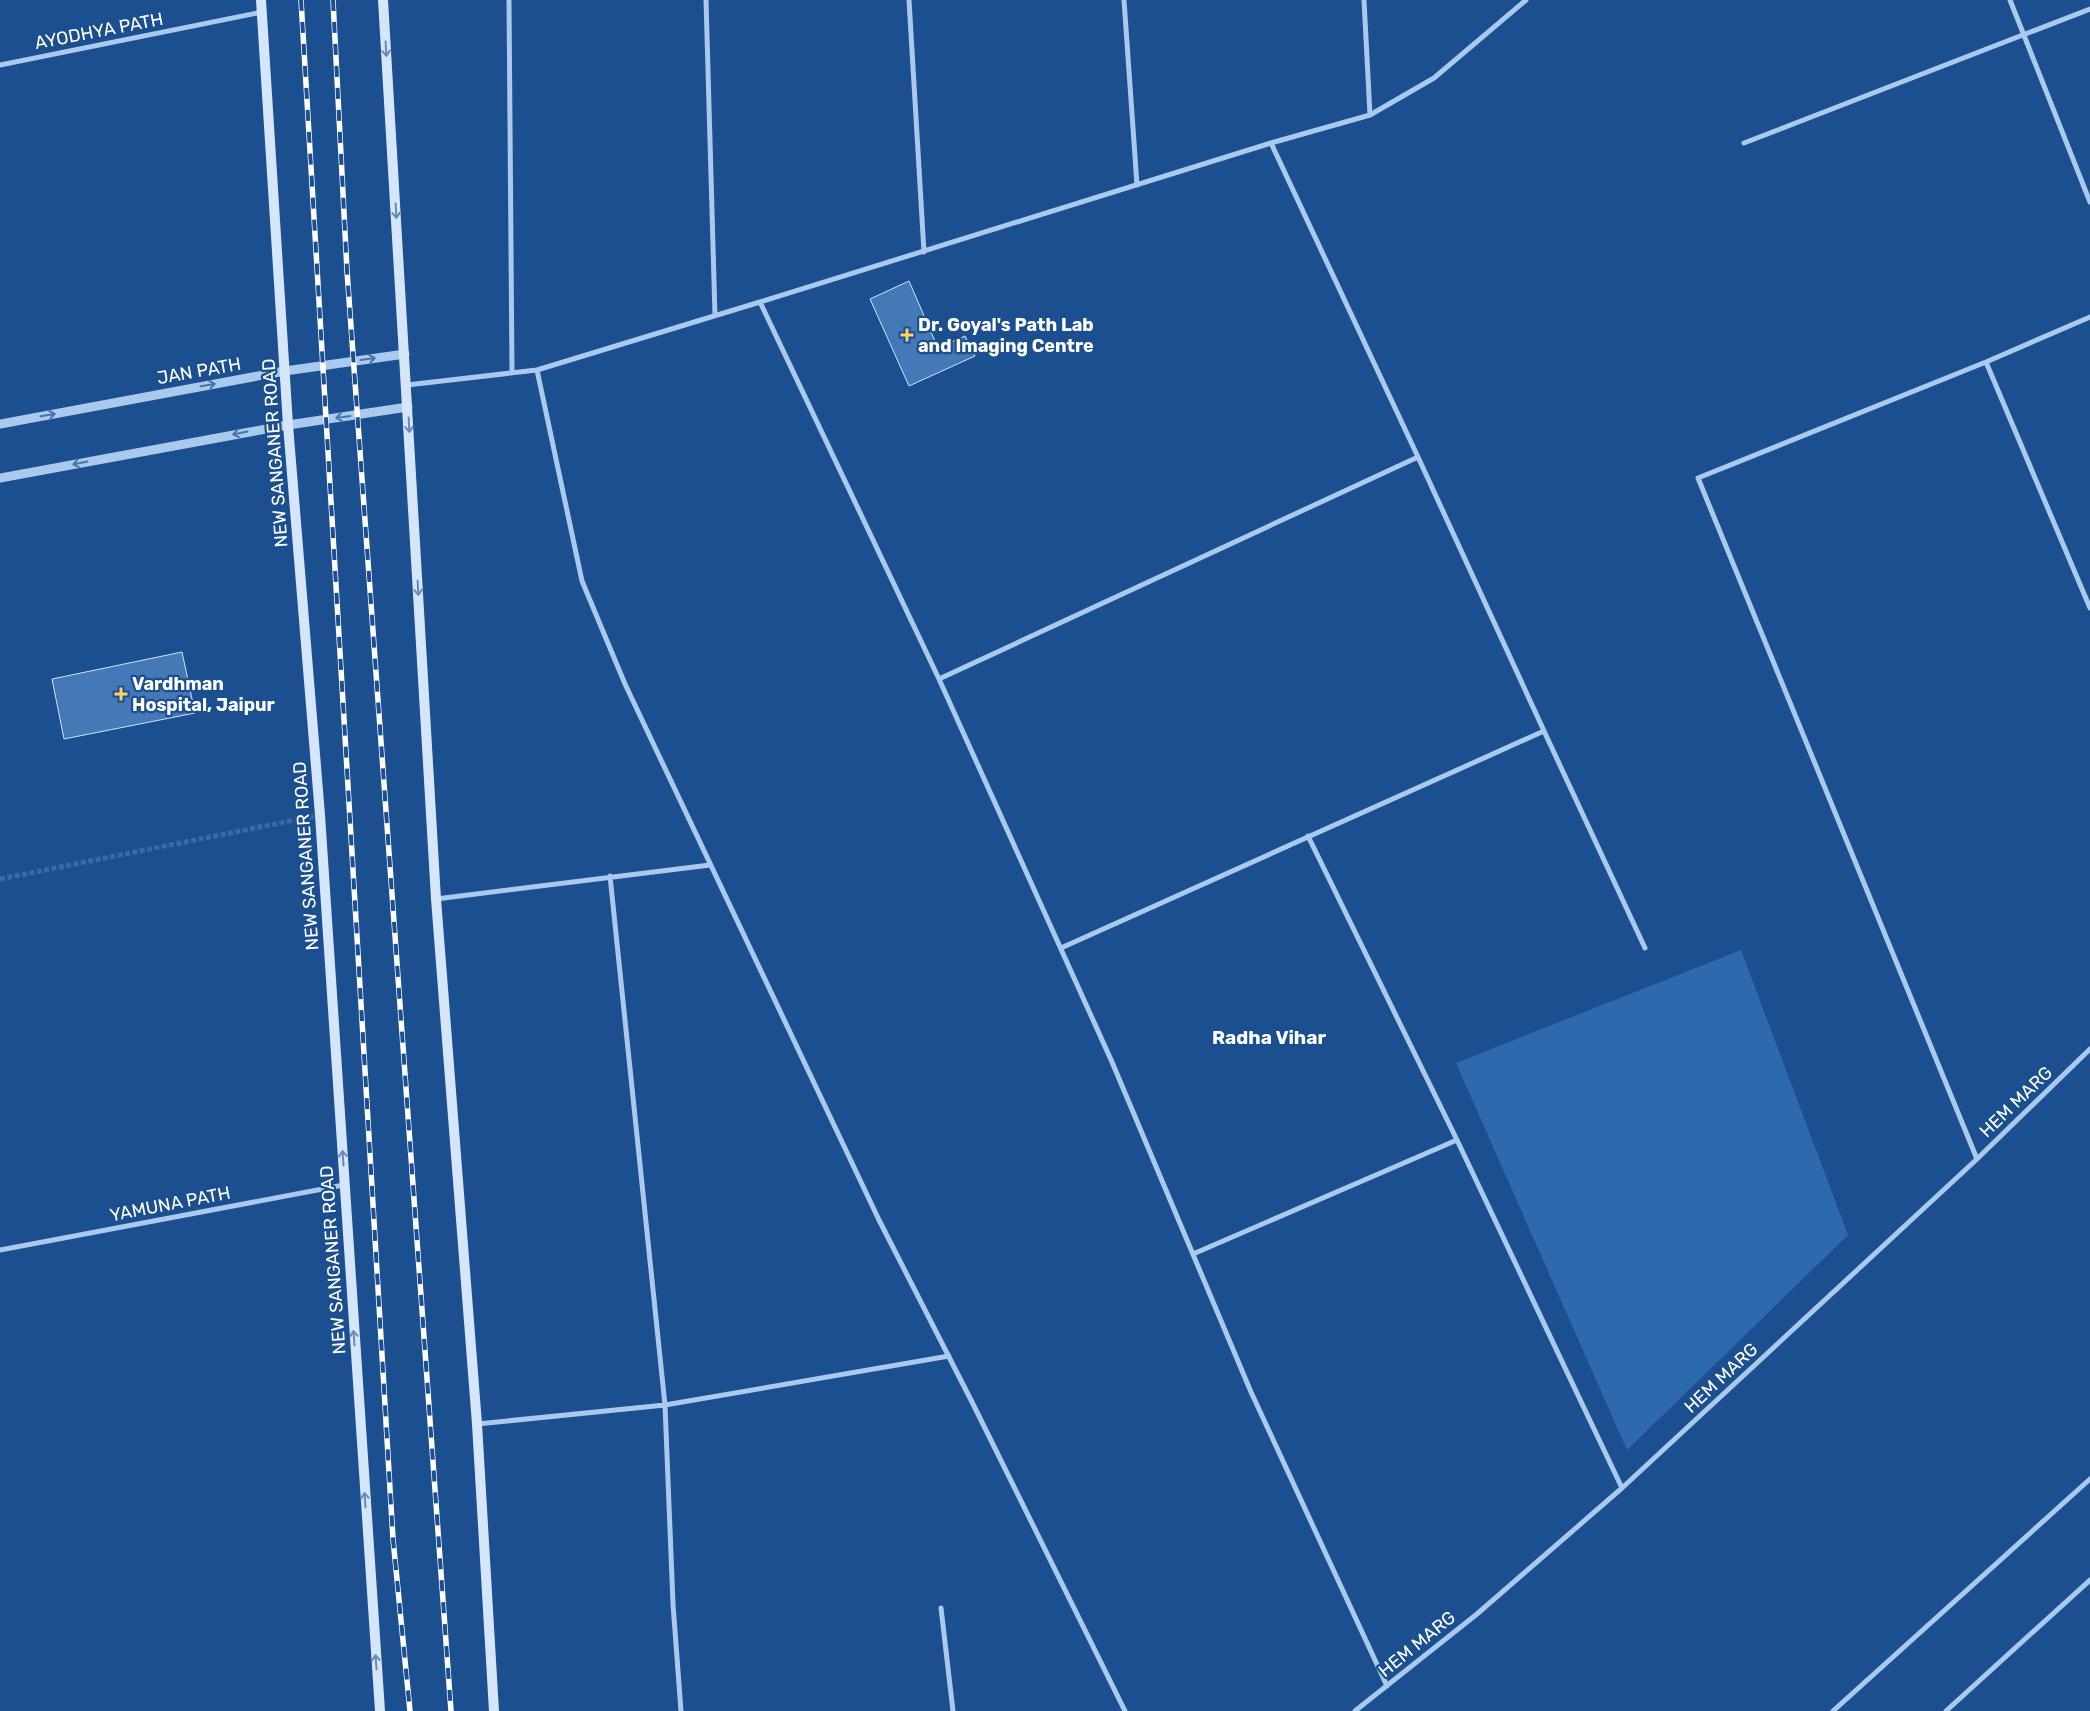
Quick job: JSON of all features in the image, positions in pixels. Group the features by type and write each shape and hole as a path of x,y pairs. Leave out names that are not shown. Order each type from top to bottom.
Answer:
{"main road":[{"name":"NEW SANGANER ROAD","path":"261,0 288,424 320,815 380,1711"},
{"path":"383,0 436,899 477,1424 494,1711"}],"street":[{"path":"509,0 512,373"},
{"path":"706,0 716,316"},
{"path":"909,0 924,252"},
{"path":"1124,0 1137,185"},
{"path":"1364,0 1370,115"},
{"path":"407,385 537,370 924,252 1271,143 1370,115 1434,78 1526,0"},
{"path":"2010,0 2022,35 2090,202"},
{"path":"1744,143 2090,9"},
{"name":"AYODHYA PATH","path":"0,65 262,12"},
{"path":"1271,143 1645,948"},
{"path":"760,302 939,680 1061,948 1112,1062 1250,1392 1387,1686"},
{"path":"1977,1159 1698,478 1986,362 2090,317"},
{"name":"JAN PATH","path":"0,424 285,371 405,354"},
{"path":"1986,362 2090,608"},
{"path":"537,370 582,581 625,684 879,1220 949,1356 1125,1711"},
{"path":"0,478 288,424 408,407"},
{"path":"939,680 1418,457"},
{"path":"1061,948 1544,731"},
{"path":"1308,836 1457,1140 1622,1488"},
{"path":"436,899 710,865"},
{"path":"610,876 664,1405 673,1604 681,1711"},
{"name":"HEM MARG","path":"1355,1711 1477,1614 1622,1488 1977,1159 2090,1049"},
{"path":"1193,1254 1457,1140"},
{"name":"YAMUNA PATH","path":"0,1250 344,1185"},
{"path":"477,1424 664,1405 949,1356"},
{"path":"1833,1711 2090,1479"},
{"path":"1946,1711 2090,1580"},
{"path":"941,1608 953,1711"}],"shaded area":[{"path":"1741,950 1848,1235 1627,1450 1456,1063"}],"building":[{"path":"909,281 938,348 965,336 975,356 909,386 870,299"},
{"path":"182,652 195,713 64,739 52,679"}],"tunnel":[{"path":"0,879 320,815"}],"railway":[{"path":"301,0 393,1539 410,1711"},
{"path":"333,0 347,271 451,1711"}],"place":[{"name":"Dr. Goyal's Path Lab and Imaging Centre","path":"907,335"},
{"name":"Vardhman Hospital, Jaipur","path":"121,694"}],"district":[{"name":"Radha Vihar","path":"1269,1037"}]}
